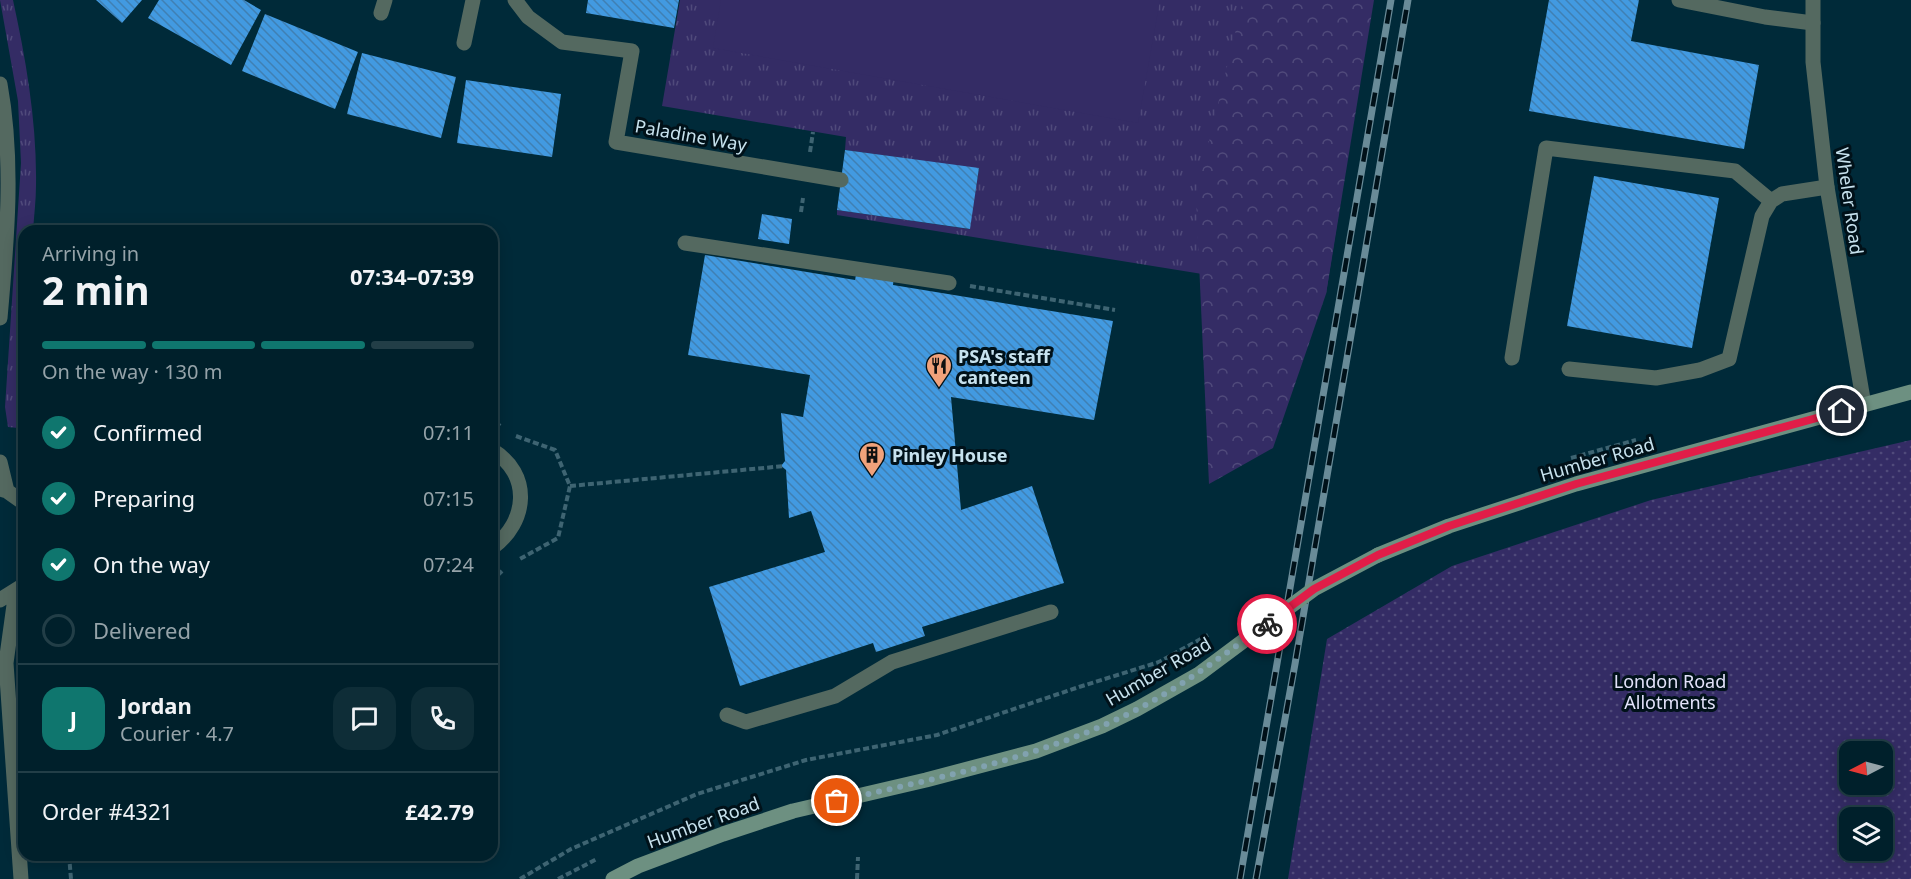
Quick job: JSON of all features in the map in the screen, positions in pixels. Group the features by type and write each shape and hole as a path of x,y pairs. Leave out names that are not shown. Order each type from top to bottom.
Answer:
{"main road":[{"name":"Humber Road","path":"613,879 638,866 793,811 1036,751 1102,726 1199,674 1314,589 1378,555 1449,526 1576,484 1911,392"}],"street":[{"path":"464,43 473,0"},
{"name":"Paladine Way","path":"515,0 528,17 562,42 632,51 616,142 841,180"},
{"path":"1679,0 1765,17 1813,23"},
{"name":"Wheler Road","path":"1813,0 1813,62 1827,187 1864,405"},
{"path":"0,84 6,117 9,167 0,318"},
{"path":"1512,358 1546,148 1735,171 1771,201"},
{"path":"1569,369 1656,378 1700,370 1729,359 1762,216 1771,201 1782,194 1827,187"},
{"path":"685,243 949,283"},
{"path":"498,454 506,460 515,473 519,487 520,508 515,525 506,538 498,544"},
{"path":"0,462 4,490 18,499"},
{"path":"0,600 18,589"},
{"path":"9,879 18,847 7,652 18,598"},
{"path":"727,715 746,722 836,696 892,662 1051,612"},
{"path":"0,669 8,697"},
{"path":"19,861 21,879"}],"path":[{"path":"801,212 803,202"},
{"path":"949,283 1114,310"},
{"path":"570,486 785,466"},
{"path":"520,879 571,849 698,794 806,760 938,735 1159,662 1218,629"},
{"path":"857,879 858,857"},
{"path":"70,861 71,879"}],"green space":[{"path":"0,0 13,0 30,92 35,138 36,191 33,225 18,225 18,428 8,427 5,407 21,163 18,101"},
{"path":"680,0 1372,0 1326,294 837,215 837,210 969,229 979,169 845,150 846,137 662,106"},
{"path":"721,0 1160,0 1138,123 713,48"},
{"path":"1243,0 1374,0 1326,294 1273,448 1209,484 1196,196"},
{"name":"London Road Allotments","path":"1911,440 1911,879 1288,879 1327,639 1452,566 1651,500"}],"building":[{"path":"96,0 142,0 122,23"},
{"path":"159,0 244,0 261,10 231,65 148,18"},
{"path":"588,0 679,0 674,28 586,13"},
{"path":"1549,0 1639,0 1631,41 1759,65 1744,149 1529,111"},
{"path":"265,14 358,52 335,109 242,71"},
{"path":"362,53 456,77 441,138 347,114"},
{"path":"466,80 561,94 552,157 457,143"},
{"path":"845,150 979,168 970,229 837,210"},
{"path":"1594,176 1719,198 1692,348 1567,326"},
{"path":"762,214 792,219 789,244 758,239"},
{"name":"Pinley House","path":"705,255 855,280 857,270 894,276 893,285 1113,321 1094,420 951,397 961,510 1032,486 1064,583 922,627 925,636 876,652 873,643 740,686 709,587 825,552 811,511 789,518 786,470 781,466 785,461 781,413 803,417 810,375 688,355"}],"railway":[{"path":"1240,879 1391,0"},
{"path":"1256,879 1408,0"}],"way so far":[{"path":"837,801 1036,751 1102,726 1199,674 1267,624"}],"place":[{"name":"PSA's staff canteen","path":"939,389"},
{"name":"Pinley House","path":"872,478"}],"route":[{"path":"1267,624 1314,589 1378,555 1449,526 1576,484 1842,411"}]}
